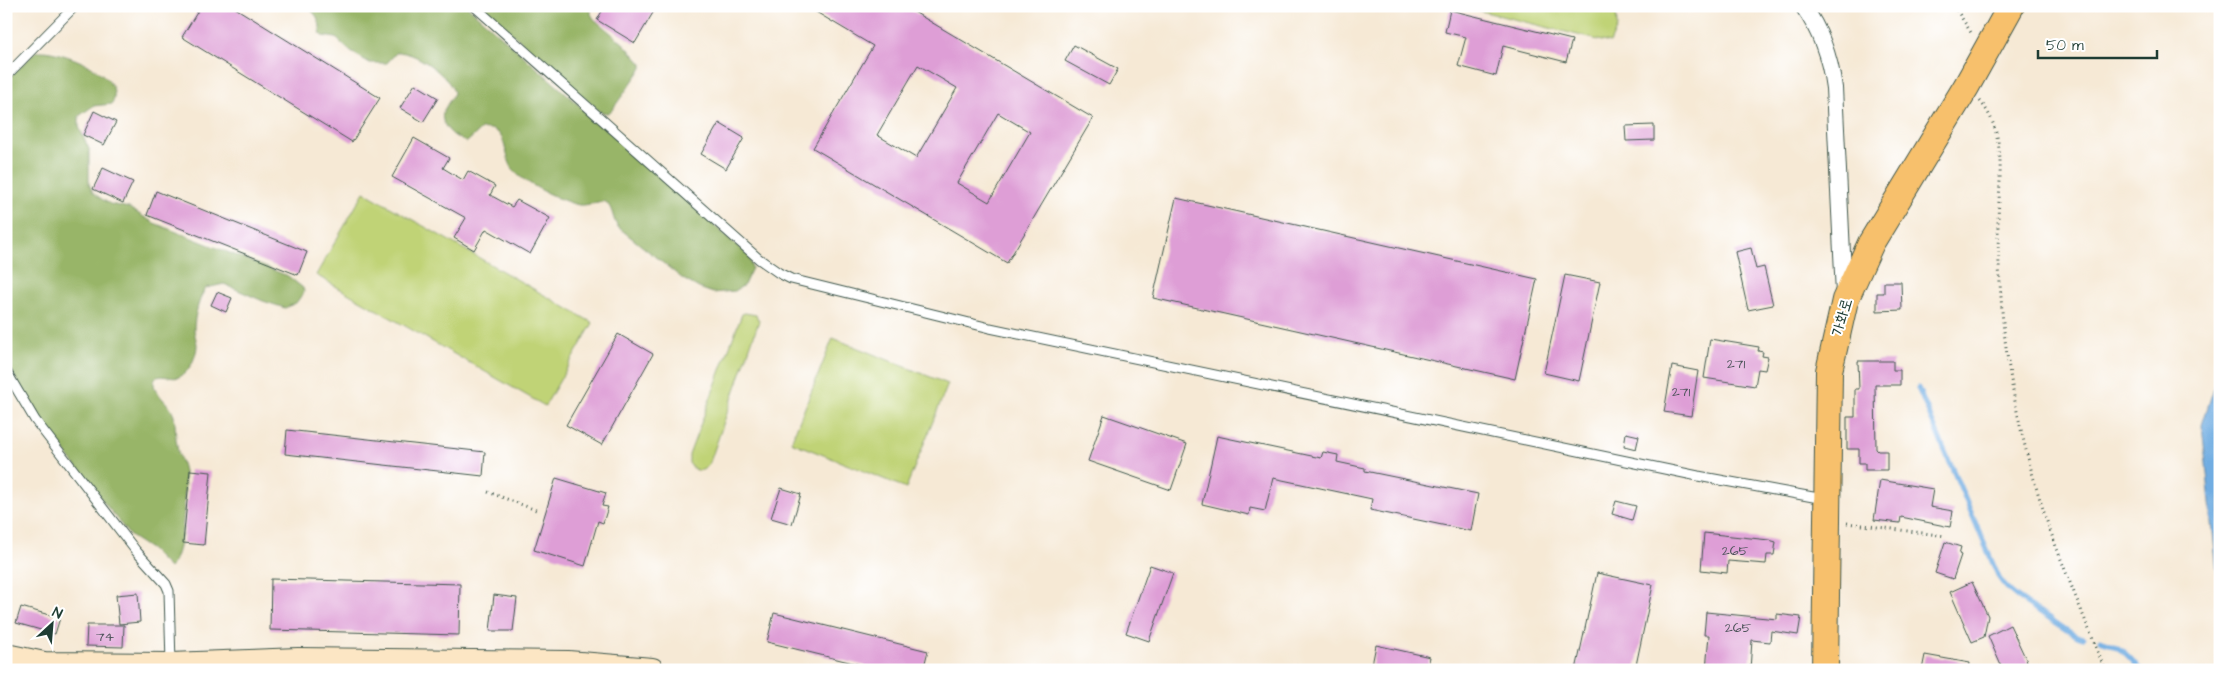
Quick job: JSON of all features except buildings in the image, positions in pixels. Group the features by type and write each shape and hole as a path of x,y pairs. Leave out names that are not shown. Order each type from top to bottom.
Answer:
{"main road":[{"name":"가화로","path":"1826,670 1826,510 1829,371 1845,300 1871,243 1966,87 2011,6"}],"street":[{"path":"1802,6 1810,17 1831,63 1834,88 1845,300"},
{"path":"6,656 44,664 170,668 298,660 568,663 652,670"}],"lane":[{"path":"6,76 75,6"},
{"path":"474,6 759,259 791,279 990,328 1698,476 1826,510"},
{"path":"6,371 35,420 136,551 170,591 170,668"}],"path":[{"path":"1954,6 1972,35 1982,57"},
{"path":"1966,87 1983,105 1998,141 2000,174 1998,256 2003,323 2011,380 2025,442 2051,532 2104,670"},
{"path":"488,492 536,510"},
{"path":"1826,510 1894,527 1946,536"}],"green space":[{"path":"304,6 467,6 749,256 752,268 744,285 735,291 713,293 683,279 618,227 606,202 579,205 564,201 523,179 512,167 502,137 497,132 491,129 481,129 467,142 457,138 448,130 442,115 454,93 446,79 439,72 421,59 403,53 396,53 387,63 370,63 351,52 336,38 322,36 316,16"},
{"path":"481,6 591,6 591,14 594,19 624,44 642,64 642,68 612,110 608,113 600,112"},
{"path":"1461,6 1616,6 1617,27 1610,43"},
{"path":"39,51 76,59 89,66 110,83 114,93 112,104 93,106 79,116 79,127 89,149 89,184 93,192 110,204 129,208 154,223 288,276 303,288 304,292 296,303 285,308 263,301 224,284 206,288 196,314 194,333 197,349 190,367 184,374 175,378 162,376 155,378 154,383 157,392 174,416 176,439 184,472 185,493 181,538 174,561 169,568 150,549 130,536 38,417 6,362 6,83 35,52"},
{"path":"364,192 593,323 545,406 316,275"},
{"path":"742,314 756,315 759,321 710,462 703,470 697,470 689,463 689,455"},
{"path":"833,338 948,384 906,488 791,442"}],"water":[{"path":"2220,369 2220,600 2202,425"}],"waterway":[{"path":"1918,388 1999,578 2010,591 2023,601 2070,633 2083,638"},
{"path":"2100,640 2123,651 2140,670"}]}
